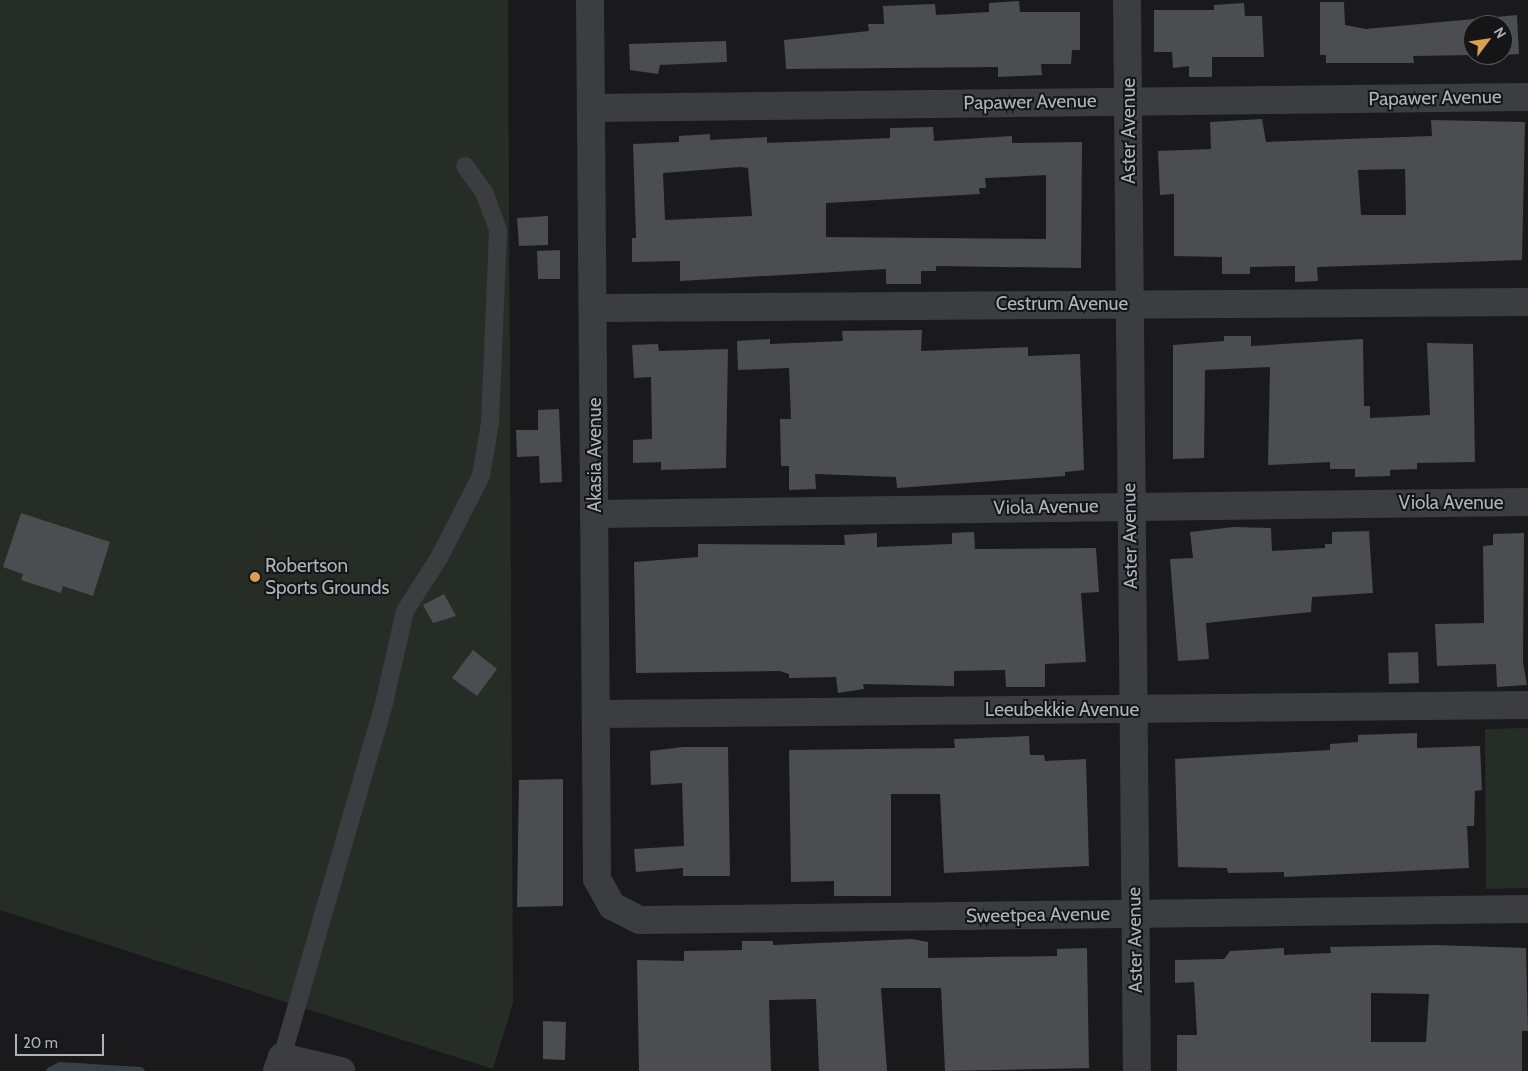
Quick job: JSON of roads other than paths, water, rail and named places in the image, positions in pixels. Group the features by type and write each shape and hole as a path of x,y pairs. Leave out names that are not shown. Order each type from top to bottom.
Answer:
{"street":[{"name":"Akasia Avenue","path":"590,0 595,308 594,514 598,879 612,906"},
{"name":"Aster Avenue","path":"1127,0 1130,101 1129,505 1136,1071"},
{"name":"Papawer Avenue","path":"592,108 1528,97"},
{"name":"Cestrum Avenue","path":"595,308 1528,302"},
{"name":"Viola Avenue","path":"594,514 1129,505 1528,502"},
{"name":"Leeubekkie Avenue","path":"596,714 1528,705"},
{"name":"Sweetpea Avenue","path":"612,906 640,920 1528,909"},
{"path":"280,1064 341,1071"}],"lane":[{"path":"280,1064 385,699 405,611 439,558 481,476 490,423 498,230 484,192 465,166"}],"waterway":[{"path":"50,1071 60,1066 140,1071"}],"place":[{"name":"Robertson Sports Grounds","path":"255,577"}]}
